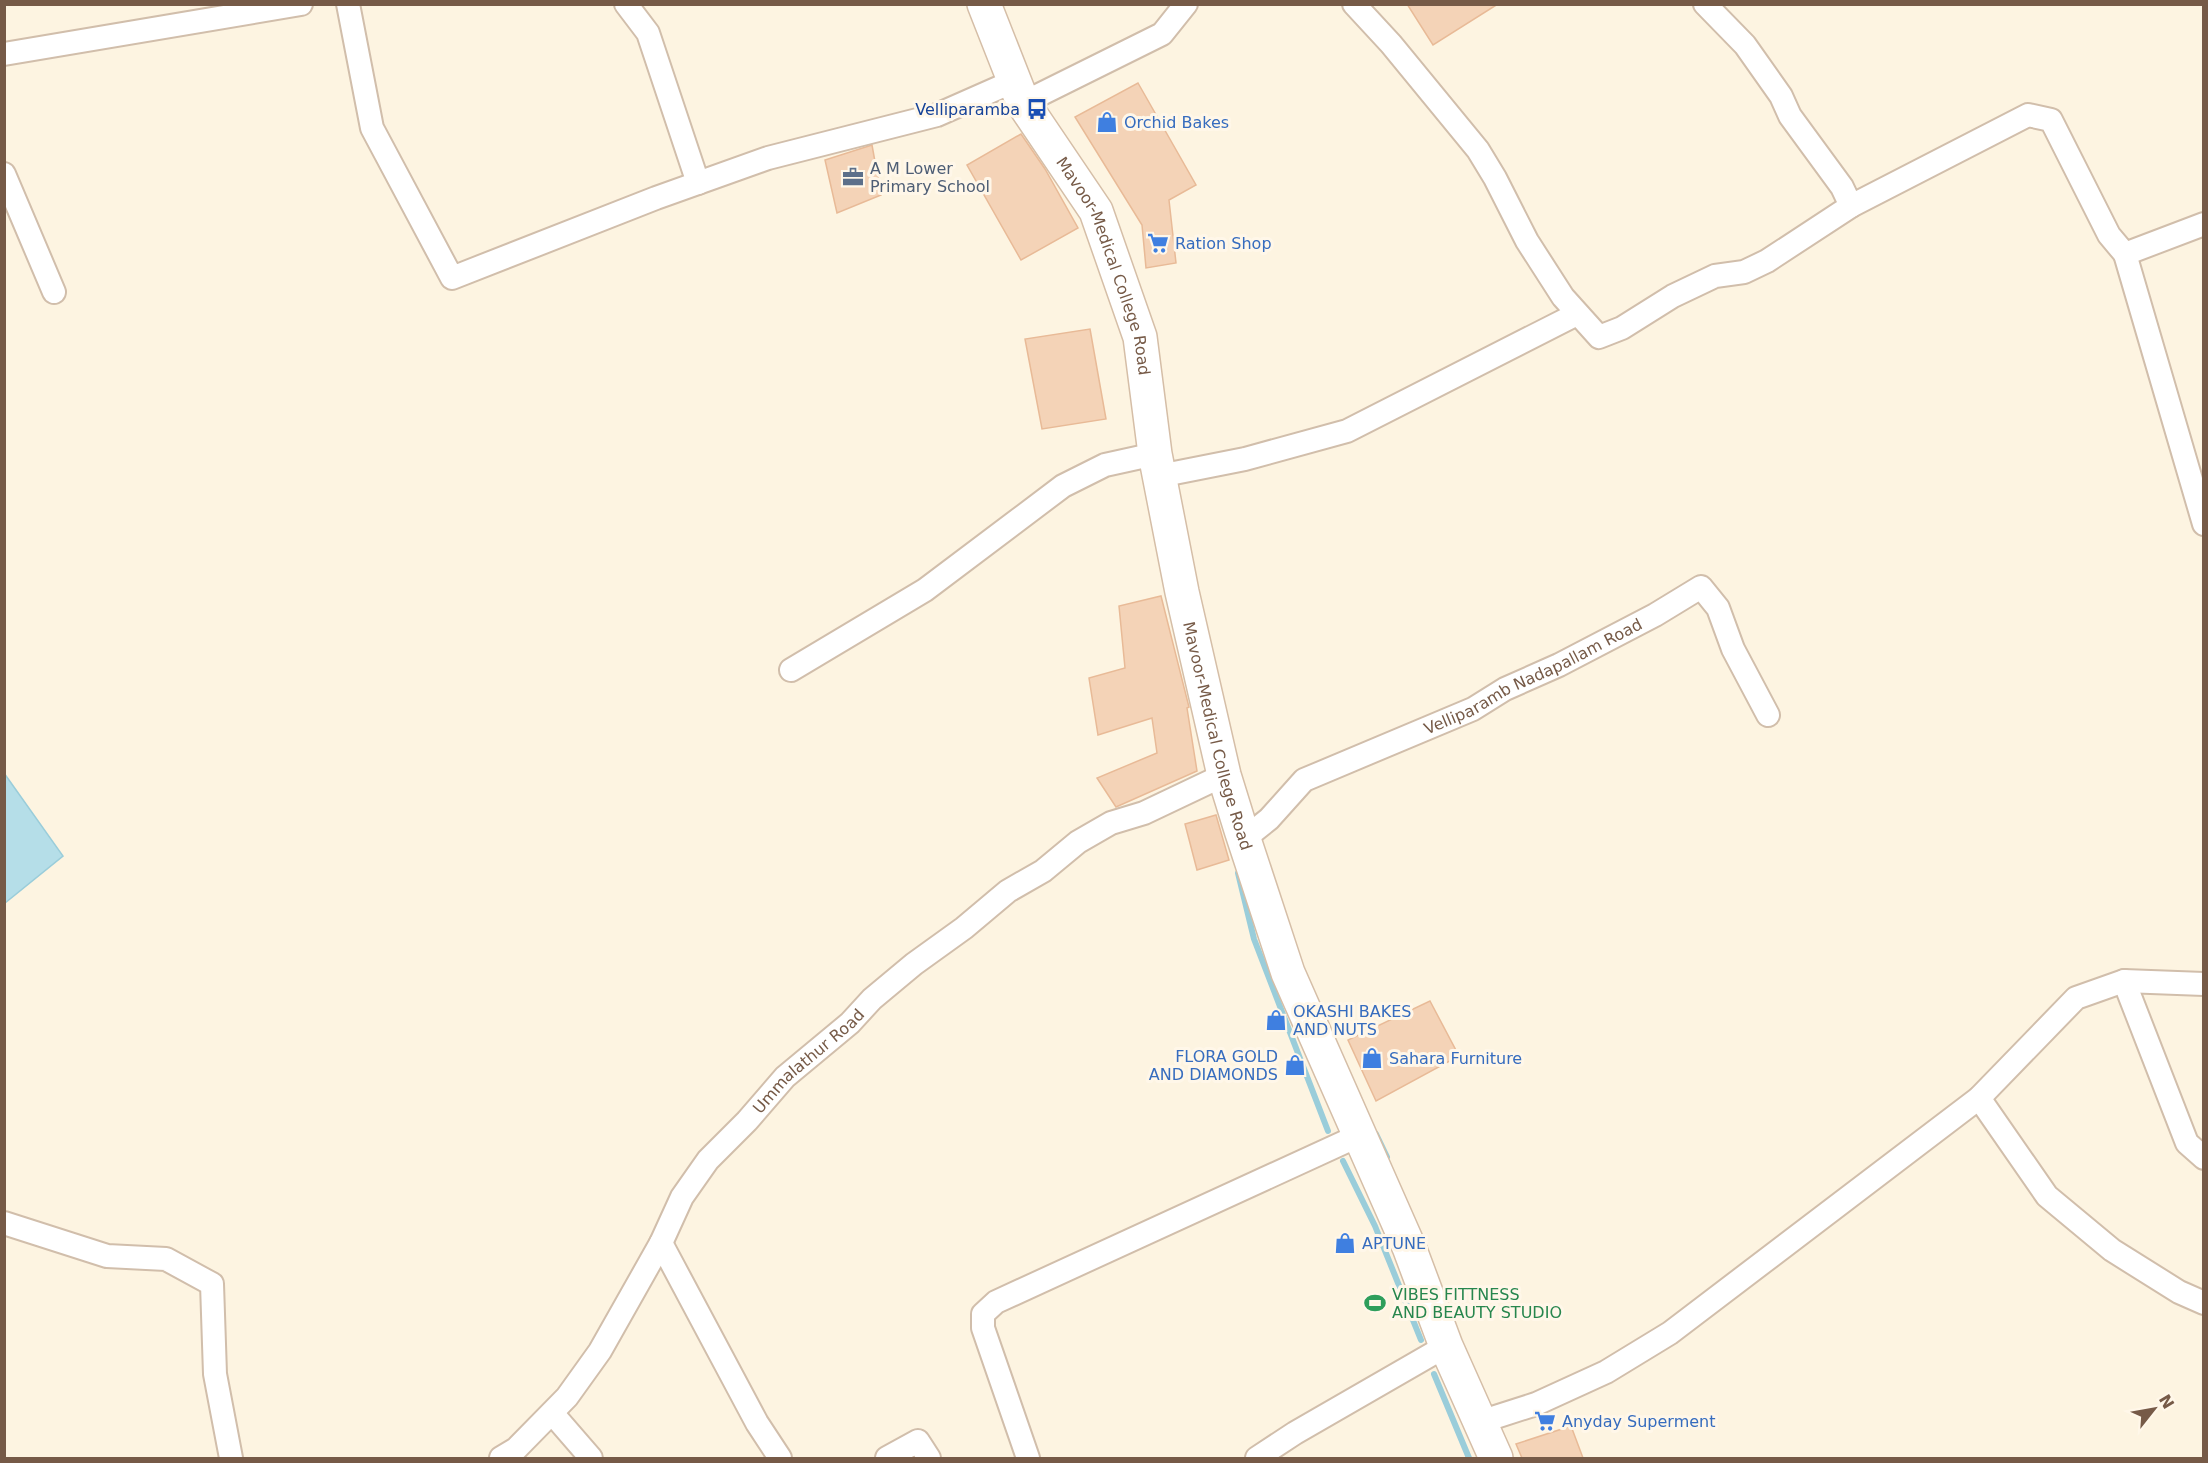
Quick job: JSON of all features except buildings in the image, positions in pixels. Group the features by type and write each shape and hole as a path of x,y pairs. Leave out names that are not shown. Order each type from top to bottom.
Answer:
{"main road":[{"name":"Mavoor-Medical College Road","path":"984,4 1018,92 1096,211 1140,337 1157,465 1182,592 1224,775 1244,839 1288,973 1409,1247 1446,1346 1496,1458"}],"street":[{"path":"4,54 301,4"},
{"path":"348,4 372,128 452,278 768,158 1018,92 1162,34 1186,4"},
{"path":"626,4 648,33 698,183"},
{"path":"1354,4 1478,150 1527,241 1563,297 1599,337 1622,328 1673,296 1715,276 1744,272 1767,261 1851,206 2028,115 2051,120 2109,235 2125,254 2204,524"},
{"path":"1705,4 1745,45 1781,96 1790,116 1842,187 1851,206"},
{"path":"4,174 54,292"},
{"path":"2125,254 2204,224"},
{"path":"791,670 924,590 1063,486 1105,465 1157,465 1245,459 1347,431 1577,314"},
{"name":"Velliparamb Nadapallam Road","path":"1244,839 1269,819 1304,780 1473,709 1505,689 1559,665 1654,615 1701,587 1718,608 1733,650 1768,715"},
{"name":"Ummalathur Road","path":"501,1458 516,1449 567,1398 600,1351 661,1243 682,1197 708,1160 747,1121 785,1077 850,1023 872,999 905,972 964,928 1008,891 1043,871 1078,842 1111,823 1144,813 1224,775"},
{"path":"1480,1422 1536,1404 1606,1372 1670,1333 1978,1098 2076,998 2124,981 2204,984"},
{"path":"2124,981 2187,1143 2204,1158"},
{"path":"1978,1098 2047,1196 2112,1250 2179,1292 2204,1303"},
{"path":"1028,1458 983,1328 983,1314 996,1302 1360,1135"},
{"path":"4,1223 107,1256 166,1259 212,1284 215,1374 231,1458"},
{"path":"661,1243 757,1423 780,1458"},
{"path":"1257,1458 1295,1433 1446,1346"},
{"path":"552,1413 591,1458"},
{"path":"887,1458 918,1441 929,1458"}],"water":[{"path":"4,773 63,856 5,903 4,903"}],"waterway":[{"path":"1238,873 1254,939 1328,1131"},
{"path":"1376,1134 1387,1157"},
{"path":"1343,1161 1375,1226 1421,1340"},
{"path":"1434,1374 1469,1458"}],"place":[{"name":"Velliparamba","path":"1037,109"},
{"name":"Orchid Bakes","path":"1107,122"},
{"name":"A M Lower Primary School","path":"853,177"},
{"name":"Ration Shop","path":"1158,243"},
{"name":"OKASHI BAKES AND NUTS","path":"1276,1020"},
{"name":"Sahara Furniture","path":"1372,1058"},
{"name":"FLORA GOLD AND DIAMONDS","path":"1295,1065"},
{"name":"APTUNE","path":"1345,1243"},
{"name":"VIBES FITTNESS AND BEAUTY STUDIO","path":"1375,1303"},
{"name":"Anyday Superment","path":"1545,1421"}]}
